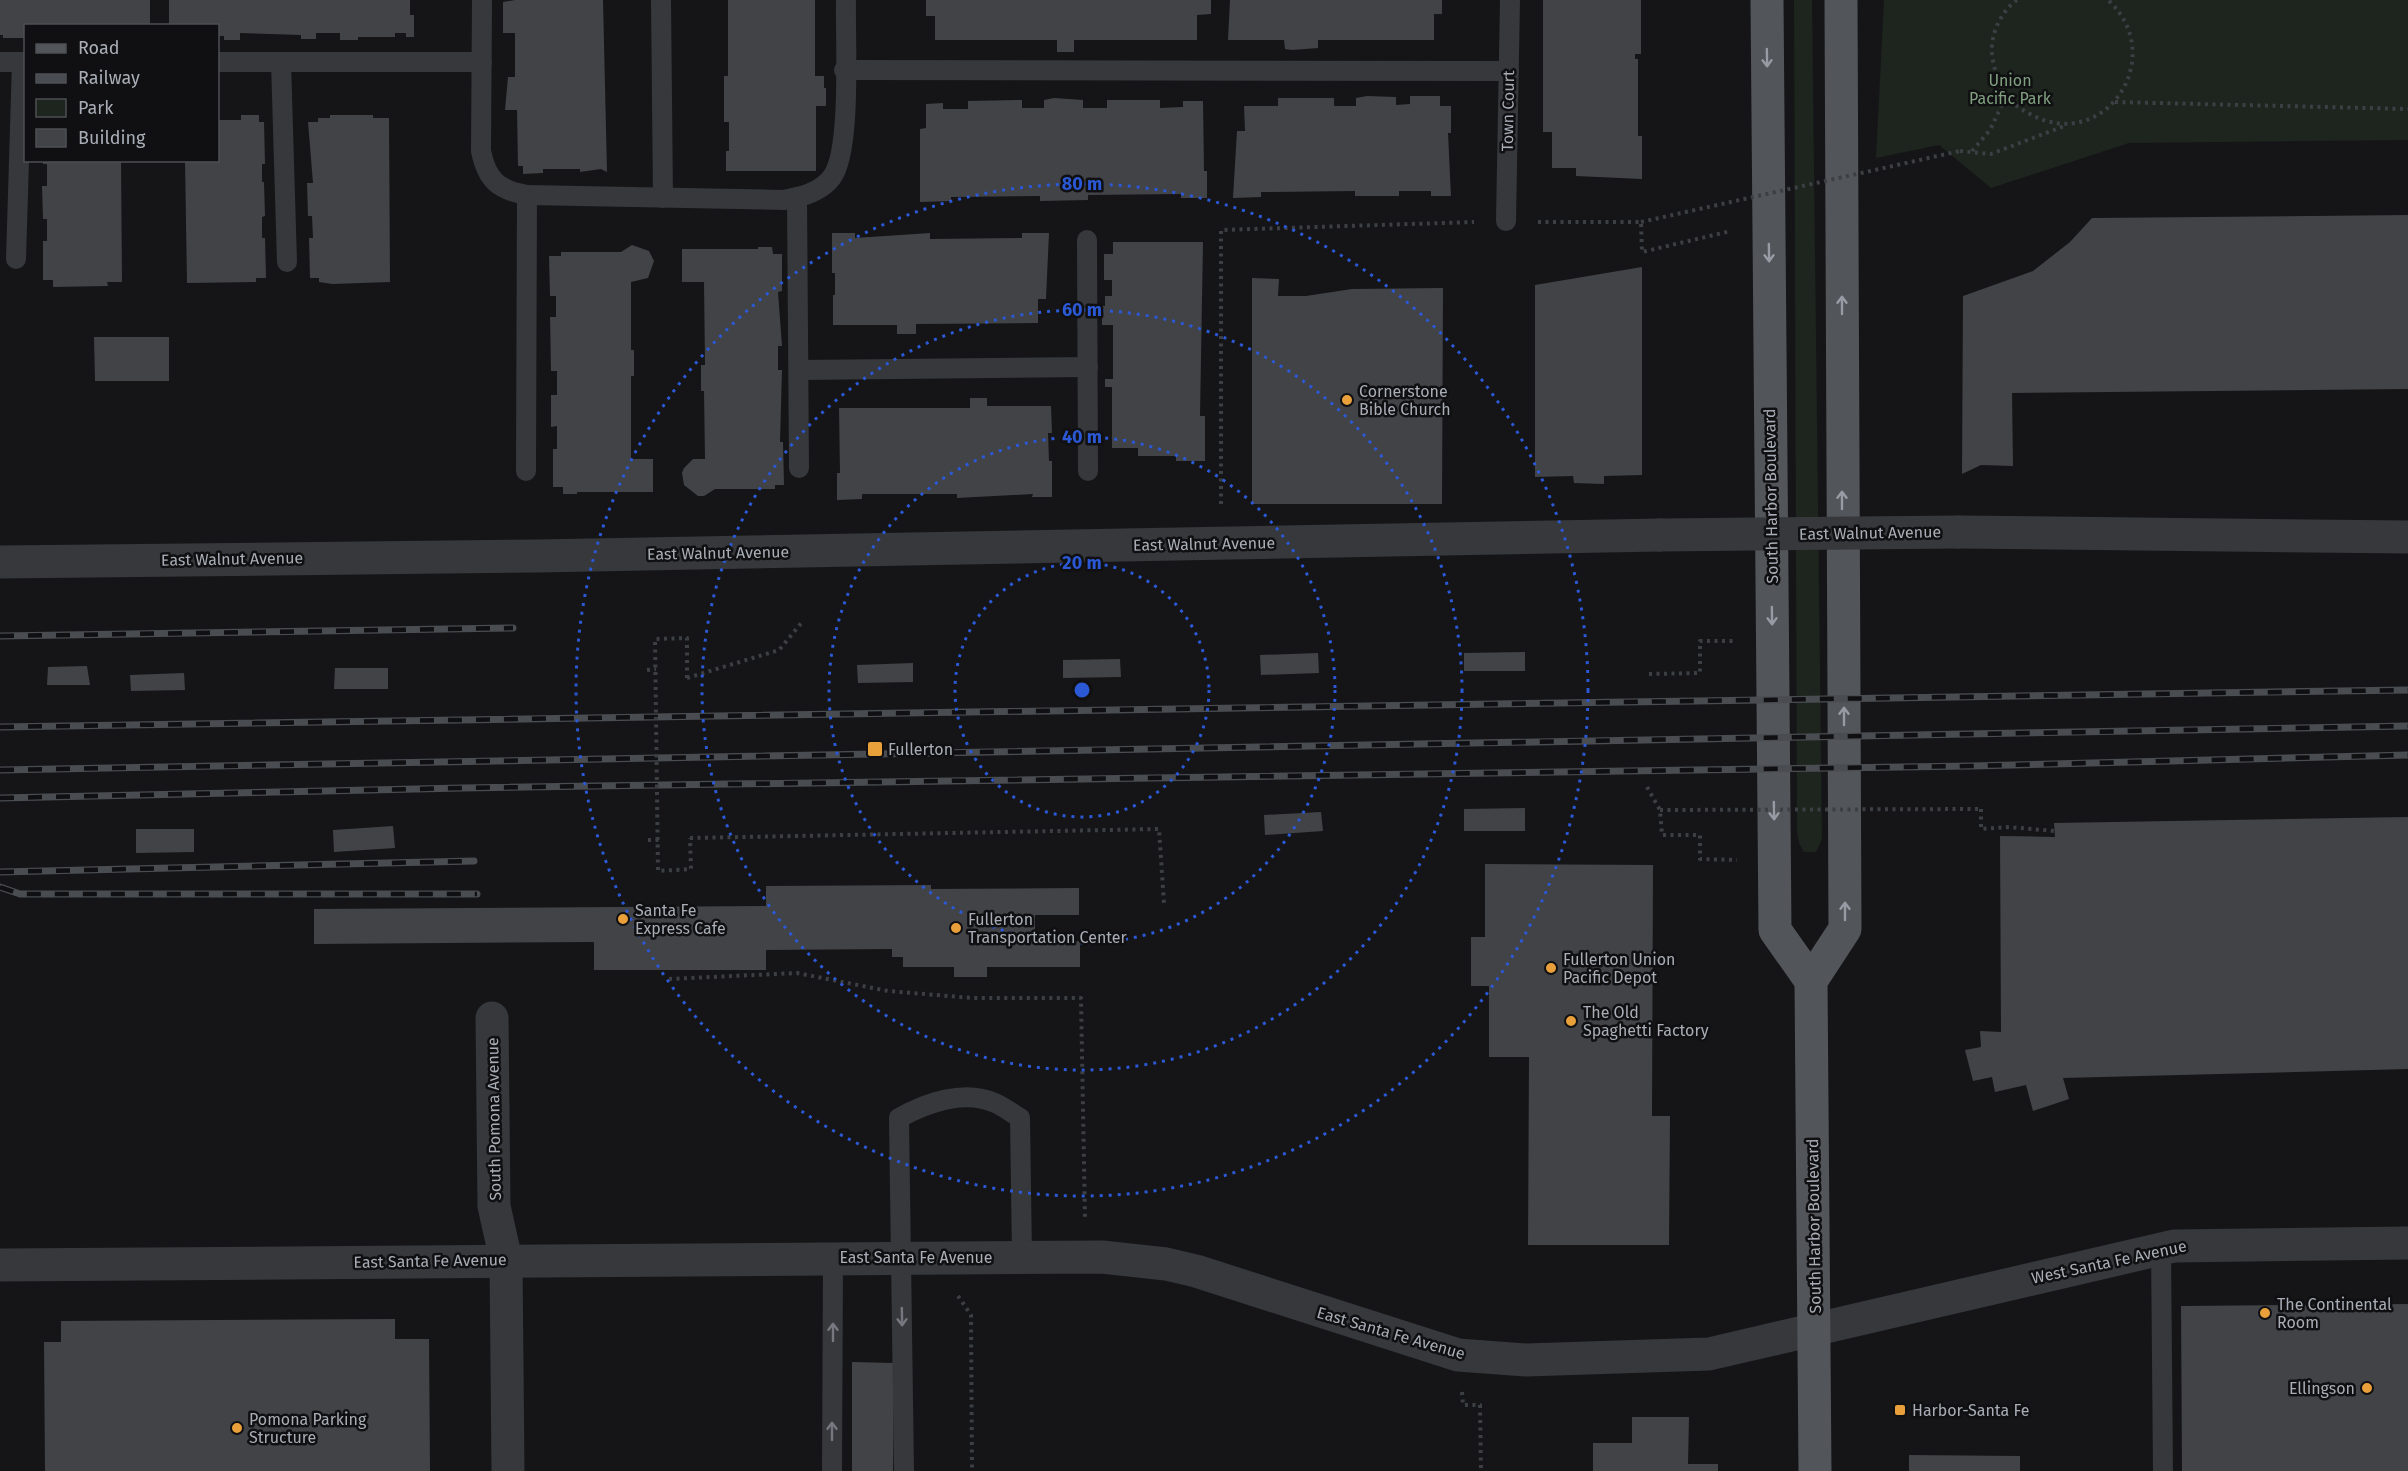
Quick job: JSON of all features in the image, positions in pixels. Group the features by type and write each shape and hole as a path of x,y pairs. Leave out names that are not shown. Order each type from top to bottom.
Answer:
{"main road":[{"name":"South Harbor Boulevard","path":"1767,0 1775,930 1811,981 1815,1471"},
{"path":"1811,981 1845,929 1841,0"}],"street":[{"name":"East Walnut Avenue","path":"0,562 538,556 1660,535 1958,532 2408,537"},
{"name":"South Pomona Avenue","path":"492,1018 494,1206 506,1260 508,1471"},
{"name":"West Santa Fe Avenue","path":"1815,1328 2161,1249 2200,1244 2408,1243"},
{"name":"East Santa Fe Avenue","path":"0,1265 1102,1257 1166,1264 1371,1325 1458,1355 1526,1360 1709,1354 1815,1328"}],"lane":[{"path":"482,0 481,151 485,173 509,192 527,195 784,200 810,195 832,177 843,146 846,0"},
{"path":"661,0 663,198"},
{"name":"Town Court","path":"1506,221 1510,0"},
{"path":"0,62 24,62 16,259"},
{"path":"219,62 482,62"},
{"path":"281,62 287,262"},
{"path":"844,70 1509,71"},
{"path":"526,471 527,195"},
{"path":"797,197 799,468"},
{"path":"1087,240 1088,471"},
{"path":"799,370 1088,367"},
{"path":"904,1471 899,1118 927,1103 960,1098 993,1102 1020,1118 1022,1257"},
{"path":"2161,1249 2163,1471"},
{"path":"832,1258 832,1471"}],"path":[{"path":"2017,0 2009,6 1995,28 1991,51 1998,84 2013,106 2043,122 2067,124"},
{"path":"1221,544 1221,231 1506,221 1641,222 1960,151 1991,154 2067,124 2088,120 2114,102 2129,79 2133,58 2131,33 2120,11 2108,0"},
{"path":"1971,152 1990,130 2006,96"},
{"path":"2114,102 2408,109"},
{"path":"1641,222 1642,252 1734,231"},
{"path":"803,621 779,650 687,678 687,638 655,639 658,871 691,869 690,838 1159,828 1164,903"},
{"path":"1649,674 1700,673 1700,641 1744,640"},
{"path":"647,670 656,669"},
{"path":"1647,787 1660,810 1662,835 1700,835 1700,859 1744,860"},
{"path":"1660,810 1981,809 1981,828 2009,827 2054,831"},
{"path":"648,840 659,840"},
{"path":"669,979 797,973 888,991 972,998 1081,998 1085,1226"},
{"path":"957,1295 971,1315 972,1471"},
{"path":"1462,1389 1463,1406 1480,1406 1481,1471"}],"green space":[{"path":"1794,0 1812,0 1822,839 1816,852 1804,852 1797,832"},
{"name":"Union Pacific Park","path":"1884,0 2408,0 2408,140 2129,143 1991,188 1939,145 1876,158"}],"building":[{"path":"0,0 150,0 150,24 24,24 24,38 3,38 3,35 0,35"},
{"path":"169,0 410,0 410,15 414,15 414,37 406,37 406,33 395,33 395,37 358,37 358,40 340,40 340,33 316,33 316,39 301,39 301,35 240,33 240,40 224,40 224,36 219,36 219,24 169,24"},
{"path":"603,0 607,172 601,169 580,172 580,169 543,169 543,173 523,174 523,166 518,166 517,110 505,110 508,77 515,77 515,33 503,33 503,2"},
{"path":"728,0 815,0 815,76 824,76 824,88 826,88 826,106 816,106 816,171 726,171 729,122 724,122 724,76 728,76"},
{"path":"926,0 1211,0 1211,14 1197,15 1197,40 1074,40 1074,52 1057,52 1057,40 935,40 935,16 926,16"},
{"path":"1230,0 1442,0 1442,14 1434,14 1434,40 1318,40 1318,48 1292,50 1285,49 1284,40 1228,40"},
{"path":"1543,0 1641,0 1641,54 1635,54 1635,59 1638,59 1638,136 1642,136 1642,179 1576,176 1576,168 1552,168 1552,132 1543,132"},
{"path":"1410,96 1440,96 1440,106 1451,106 1451,133 1448,133 1451,196 1431,196 1431,191 1399,191 1399,196 1355,196 1355,191 1261,192 1261,197 1233,198 1237,131 1245,131 1244,106 1278,106 1278,98 1334,98 1334,106 1356,106 1356,98 1396,97 1396,105 1410,104"},
{"path":"1054,98 1083,100 1083,108 1107,108 1107,100 1160,100 1160,108 1183,107 1183,101 1203,101 1204,171 1207,171 1207,198 1181,198 1181,194 1088,195 1088,200 1040,201 1040,196 951,197 951,201 920,202 920,129 926,128 926,104 943,103 943,109 968,109 968,101 1022,100 1022,108 1044,108 1044,100"},
{"path":"241,115 259,115 259,122 264,122 265,164 262,164 262,182 264,182 265,216 262,217 262,238 265,238 266,278 256,278 256,282 187,283 185,162 219,162 219,120 241,120"},
{"path":"330,115 373,115 373,118 389,118 390,282 332,284 319,282 319,278 310,278 309,238 313,238 312,216 308,216 307,183 313,183 308,122 318,122 318,118 330,118"},
{"path":"43,162 121,162 122,282 107,282 108,286 53,287 53,280 43,280 43,241 47,241 47,219 43,219 42,186 47,186 47,164"},
{"path":"2408,215 2408,389 2012,393 2013,466 1981,465 1962,474 1963,296 2033,271 2070,242 2092,218"},
{"path":"832,233 855,233 855,238 930,233 930,239 1022,238 1022,233 1049,233 1046,299 1038,299 1038,323 916,324 916,334 897,334 897,325 833,325 835,273 832,273"},
{"path":"1113,242 1203,242 1200,416 1205,416 1205,461 1176,461 1176,456 1138,456 1138,448 1112,448 1112,387 1105,387 1105,379 1113,379 1113,325 1102,325 1102,306 1105,306 1105,296 1112,296 1112,280 1104,280 1104,254 1113,254"},
{"path":"632,245 649,251 654,261 648,278 631,282 631,350 634,350 634,376 631,376 631,459 653,459 653,492 563,494 563,487 553,487 553,449 557,449 557,426 551,427 551,395 557,395 557,371 551,371 550,317 556,317 556,296 550,296 549,256 561,256 561,252 621,252"},
{"path":"758,247 772,247 773,254 782,254 782,291 778,292 782,346 778,346 778,370 782,370 780,442 783,442 784,485 775,485 775,489 715,489 704,496 698,496 684,485 682,473 693,459 705,459 704,391 701,391 701,365 705,365 704,282 682,282 682,249 758,249"},
{"path":"1642,267 1642,475 1604,476 1604,484 1574,483 1573,476 1535,477 1535,285"},
{"name":"Cornerstone Bible Church","path":"1252,278 1279,279 1278,296 1306,296 1352,289 1443,288 1442,504 1252,504"},
{"path":"94,337 169,337 169,381 95,381"},
{"path":"970,398 987,398 987,406 1051,406 1052,433 1048,433 1049,461 1052,461 1052,497 1032,497 1033,494 957,498 957,494 862,494 862,499 837,500 837,473 840,473 839,408 970,408"},
{"path":"1525,652 1525,671 1464,671 1464,653"},
{"path":"1318,653 1319,673 1261,675 1260,655"},
{"path":"1120,659 1121,677 1063,678 1063,660"},
{"path":"913,663 913,682 858,683 857,665"},
{"path":"87,666 90,685 47,685 48,667"},
{"path":"335,668 388,668 388,689 334,689"},
{"path":"184,673 185,690 131,691 130,675"},
{"path":"1525,808 1525,831 1464,831 1464,809"},
{"path":"1321,812 1323,831 1265,835 1264,815"},
{"path":"2408,817 2408,1069 2063,1078 2069,1099 2033,1111 2026,1085 1995,1092 1992,1077 1973,1081 1965,1050 1981,1047 1980,1031 2001,1032 2000,836 2055,837 2054,823"},
{"path":"393,826 395,848 334,852 333,830"},
{"path":"136,829 194,829 194,852 136,853"},
{"name":"The Old Spaghetti Factory","path":"1485,864 1653,865 1652,1116 1670,1116 1669,1245 1528,1245 1529,1057 1489,1057 1489,986 1471,986 1471,937 1485,937"},
{"path":"931,885 931,889 1079,888 1079,915 1035,915 1035,942 1080,941 1080,967 987,967 987,977 954,977 954,967 903,967 903,957 892,957 892,949 766,950 766,970 594,970 594,942 314,944 314,909 766,906 766,886"},
{"path":"2408,1304 2408,1471 2182,1471 2181,1306"},
{"name":"Pomona Parking Structure","path":"395,1319 395,1339 429,1339 430,1471 45,1471 44,1342 61,1342 61,1321"},
{"path":"852,1362 894,1363 893,1471 852,1471"},
{"path":"1632,1417 1689,1417 1688,1464 1718,1464 1718,1471 1593,1471 1593,1443 1632,1443"},
{"path":"1909,1455 2020,1456 2020,1471 1909,1471"}],"railway":[{"path":"0,636 513,628"},
{"path":"0,727 2408,690"},
{"path":"0,770 2408,726"},
{"path":"0,798 462,788 1971,766 2408,755"},
{"path":"0,872 474,861"},
{"path":"0,887 20,894 477,894"}],"place":[{"name":"Cornerstone Bible Church","path":"1347,400"},
{"name":"Fullerton","path":"875,749"},
{"name":"Santa Fe Express Cafe","path":"623,919"},
{"name":"Fullerton Transportation Center","path":"956,928"},
{"name":"Fullerton Union Pacific Depot","path":"1551,968"},
{"name":"The Old Spaghetti Factory","path":"1571,1021"},
{"name":"The Continental Room","path":"2265,1313"},
{"name":"Ellingson","path":"2367,1388"},
{"name":"Harbor-Santa Fe","path":"1900,1410"},
{"name":"Pomona Parking Structure","path":"237,1428"}]}
